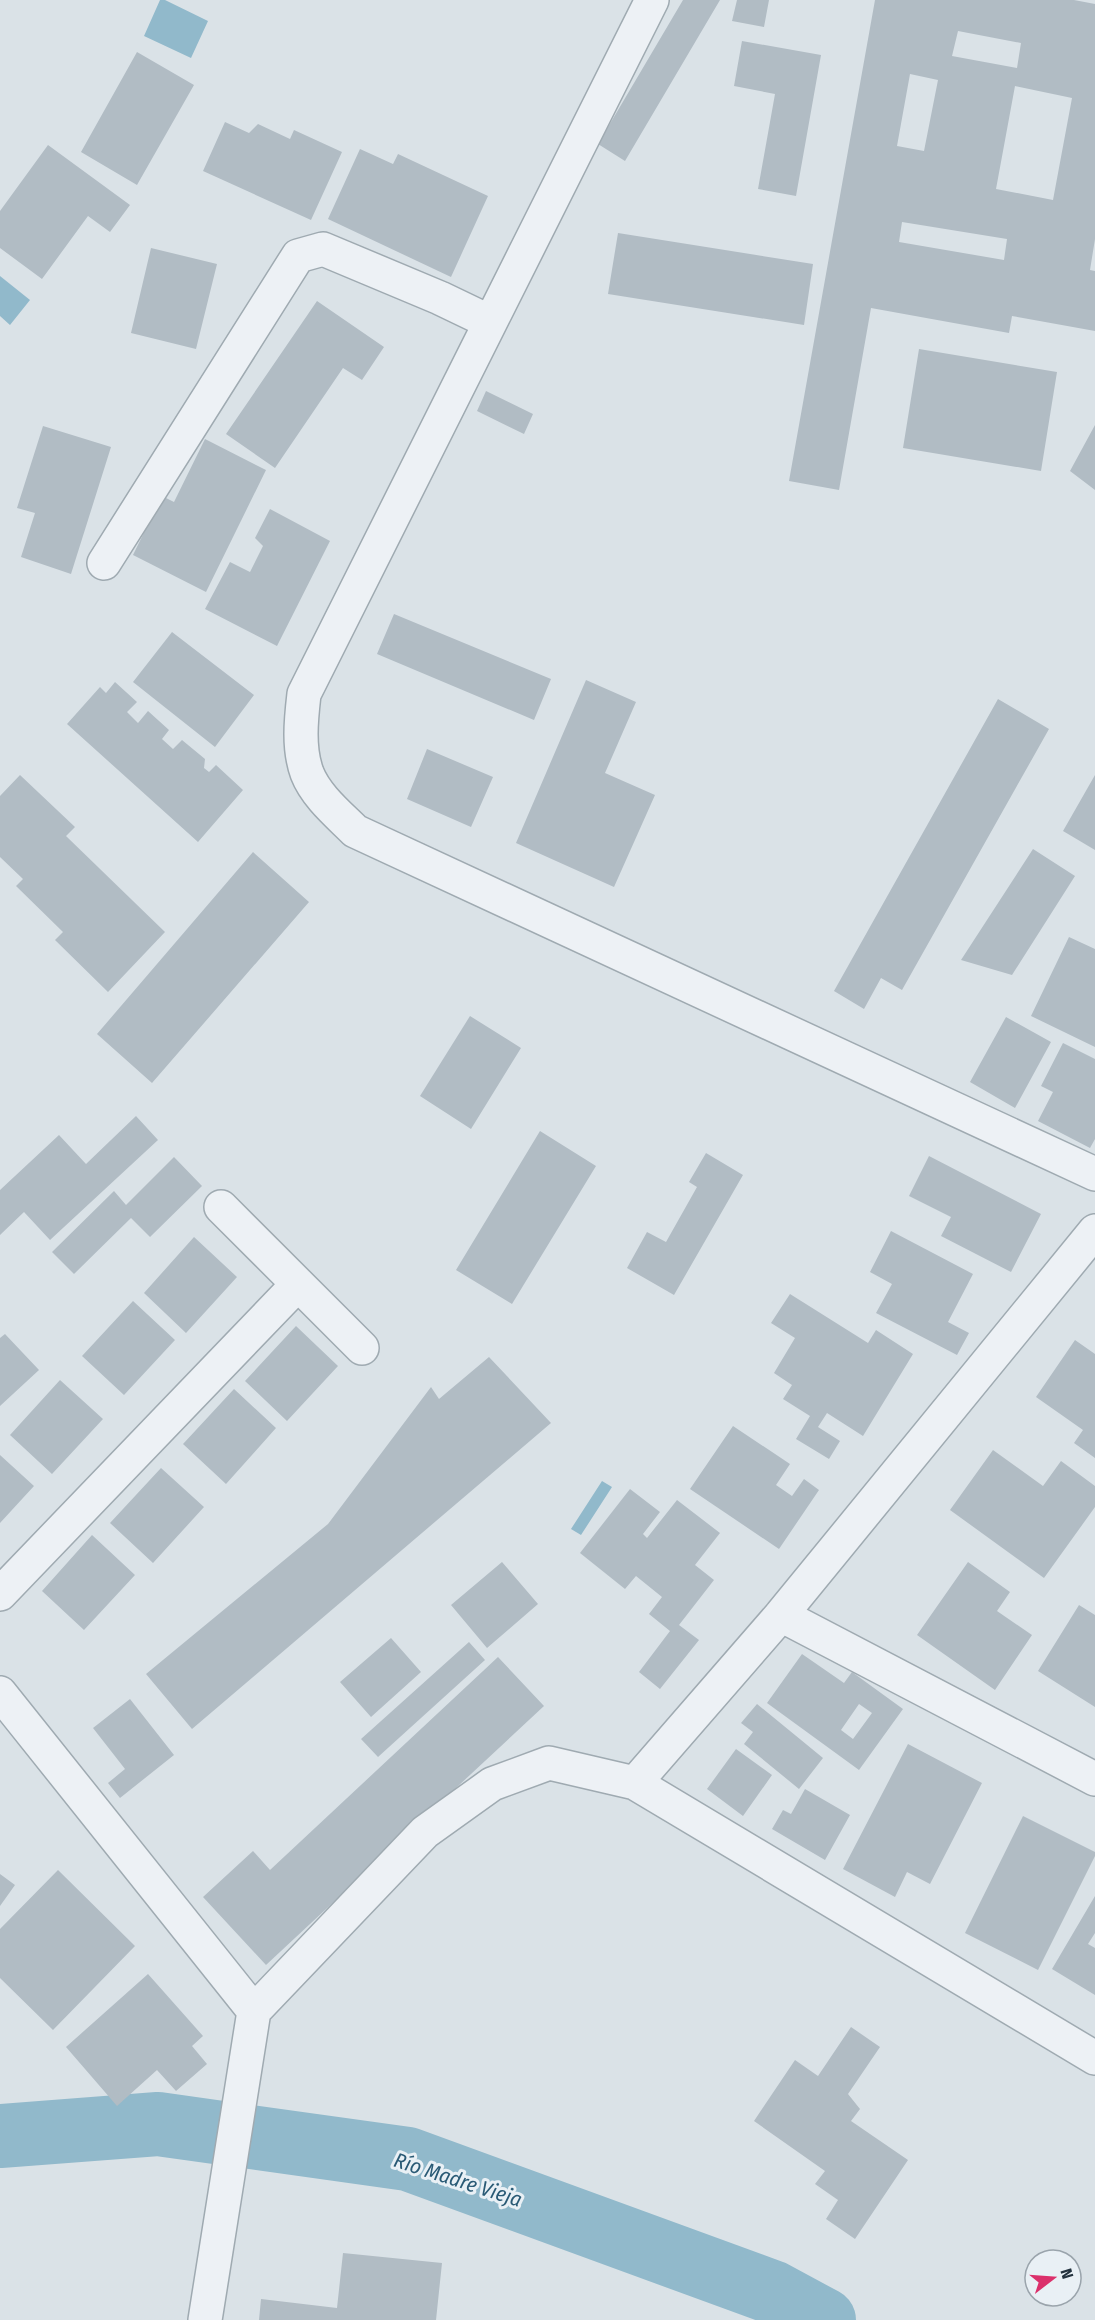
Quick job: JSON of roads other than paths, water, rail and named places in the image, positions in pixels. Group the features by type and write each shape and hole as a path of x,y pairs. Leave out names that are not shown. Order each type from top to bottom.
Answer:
{"street":[{"path":"652,0 304,694 300,732 307,774 327,804 355,831 1095,1174"},
{"path":"104,563 298,256 323,249 440,298 490,322"},
{"path":"221,1207 362,1348"},
{"path":"635,1782 782,1615 1095,1231"},
{"path":"0,1594 298,1284"},
{"path":"782,1615 1095,1779"},
{"path":"0,1693 254,2012"},
{"path":"205,2320 254,2012 425,1832 492,1784 549,1763 635,1782 1095,2058"}],"water":[{"path":"160,0 165,0 208,21 191,58 144,36"},
{"path":"0,276 30,300 10,325 0,316"},
{"path":"602,1481 612,1487 581,1535 571,1529"}],"waterway":[{"name":"Río Madre Vieja","path":"0,2136 158,2124 408,2159 772,2292 824,2320"}]}
